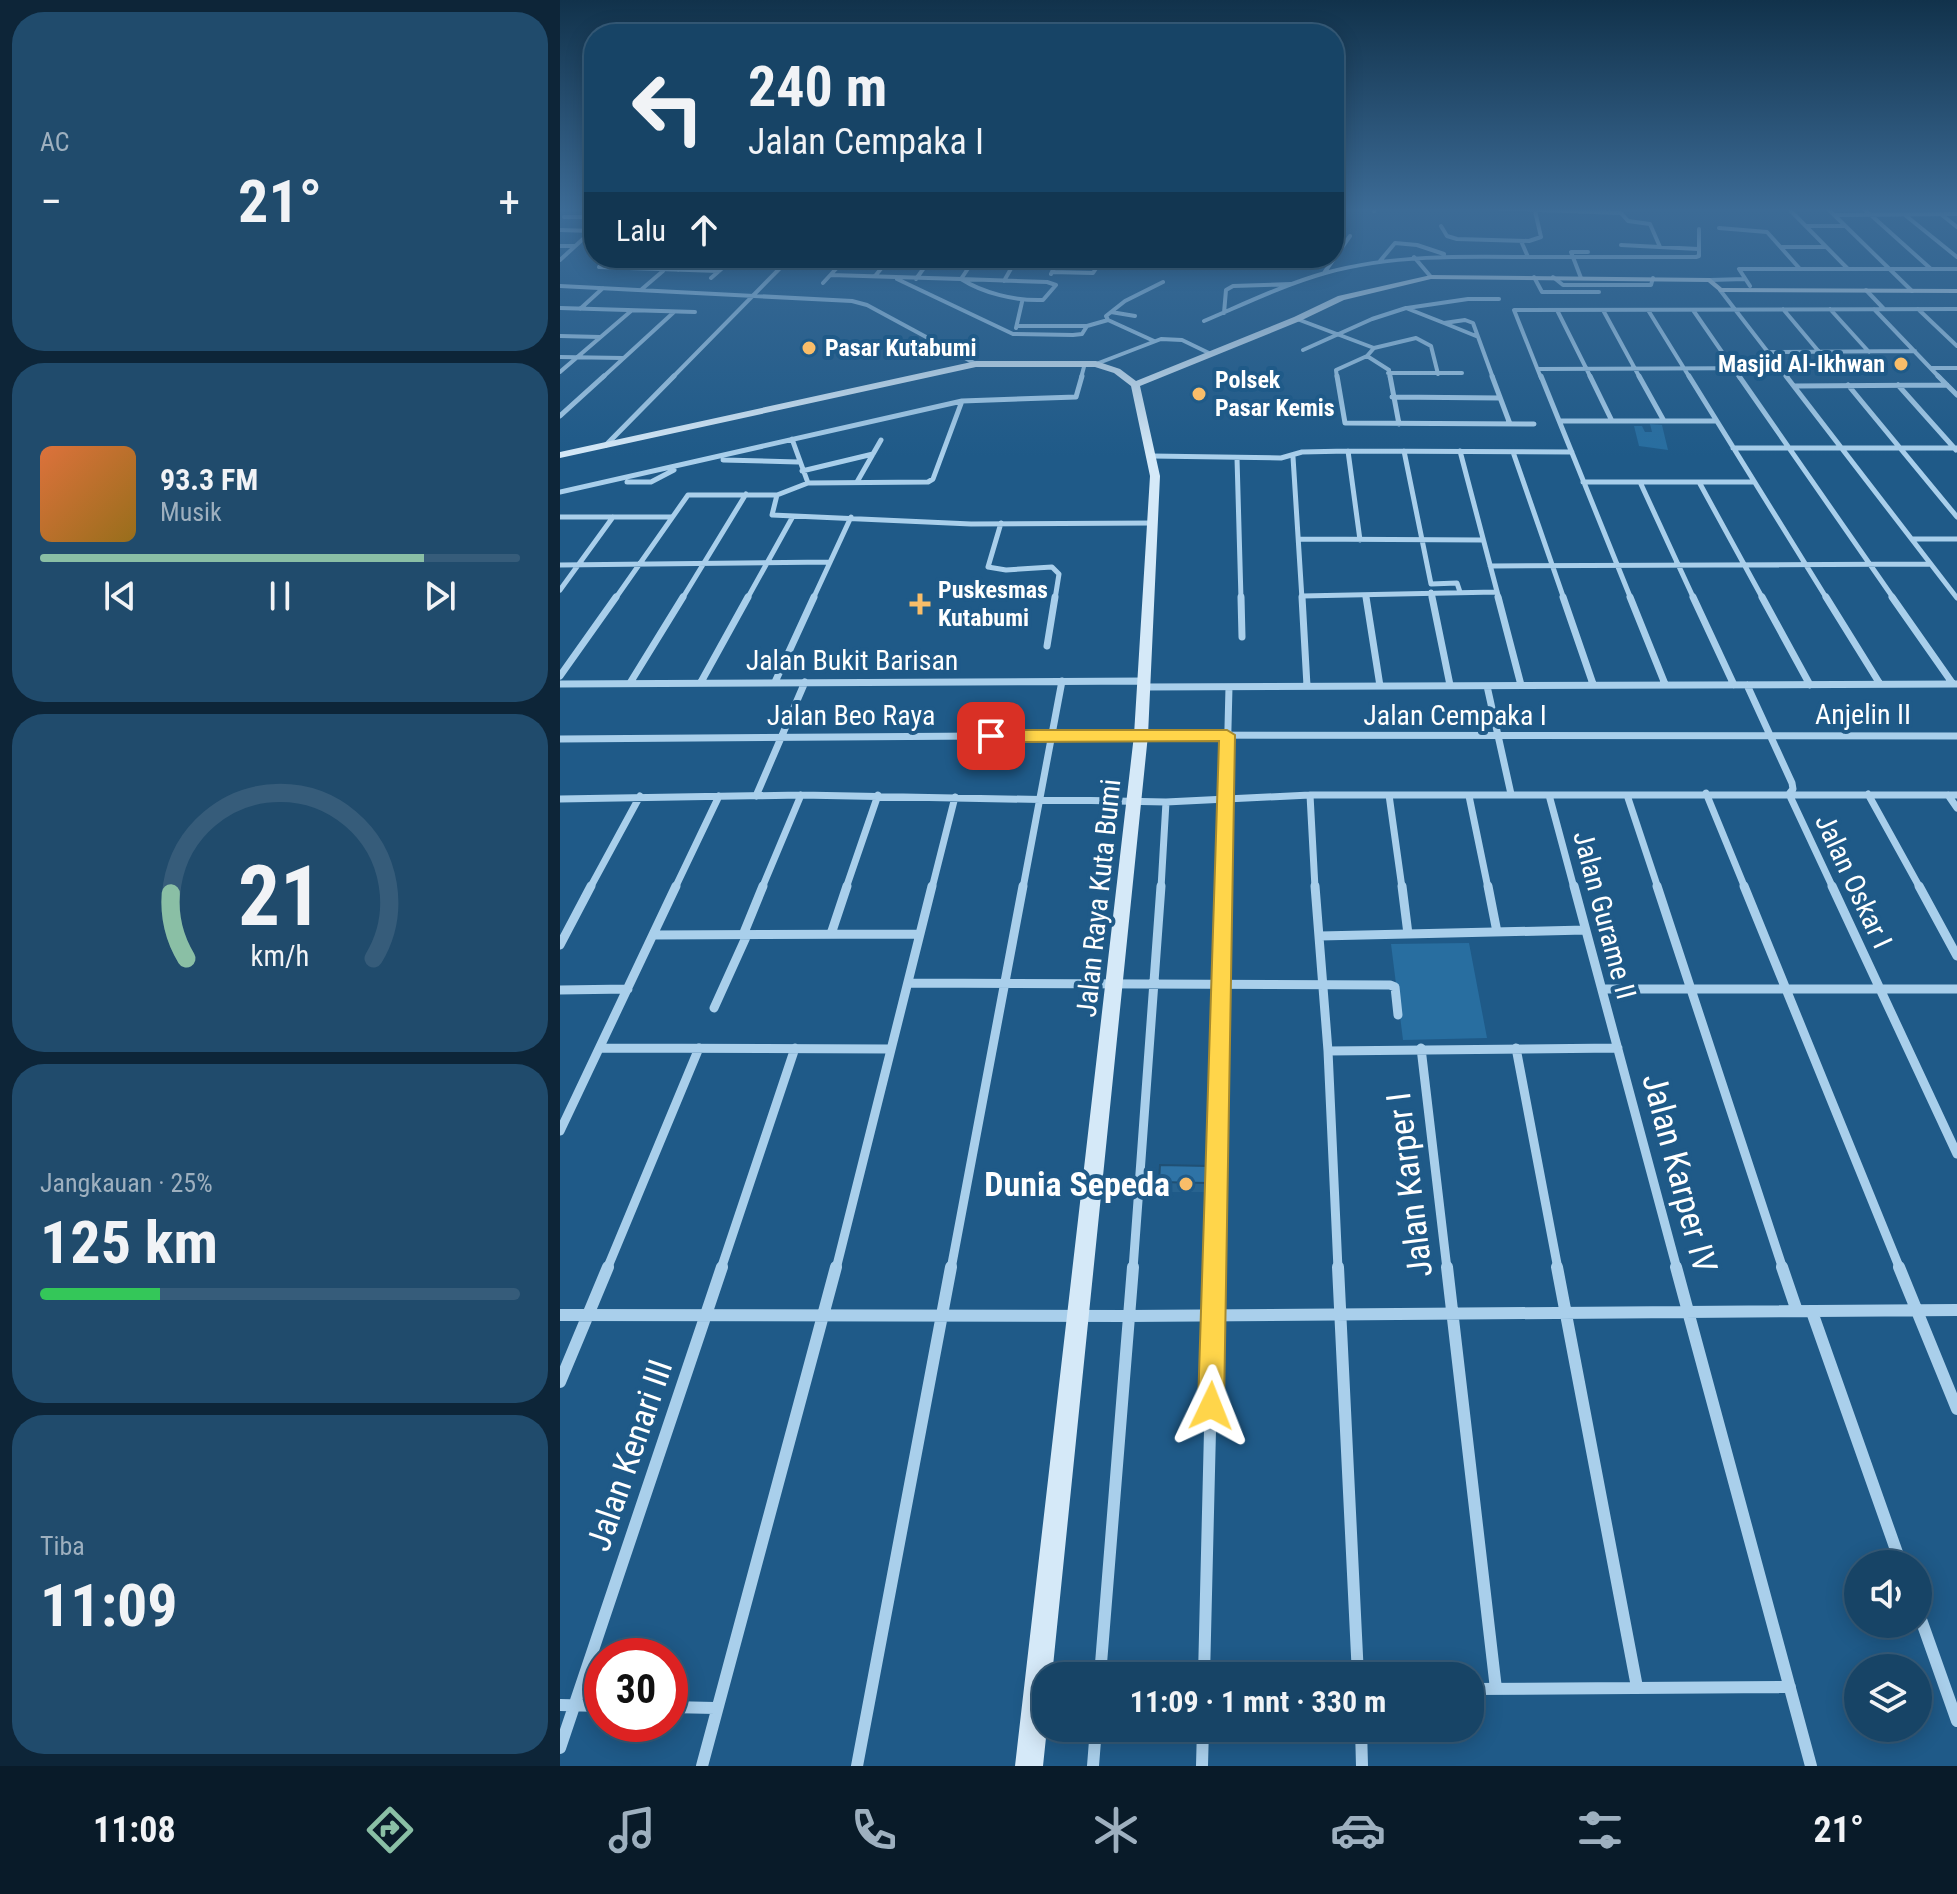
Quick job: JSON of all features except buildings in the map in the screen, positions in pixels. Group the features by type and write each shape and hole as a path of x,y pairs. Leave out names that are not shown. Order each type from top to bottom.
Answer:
{"street":[{"path":"580,309 600,290"},
{"path":"664,290 852,301 867,305 976,364"},
{"path":"606,445 758,290"},
{"path":"920,290 1013,334 1073,335 1082,334 1087,326"},
{"path":"989,290 1022,302 1047,298 1052,290"},
{"path":"1108,320 1106,316 1125,301 1146,290"},
{"path":"1224,313 1226,290"},
{"path":"1204,321 1283,290"},
{"path":"560,455 976,364 1091,363 1117,371 1135,385 1341,298 1374,290"},
{"path":"1541,290 1599,292"},
{"path":"1720,290 1771,352 1955,594"},
{"path":"1866,290 1884,309"},
{"path":"1303,350 1406,308 1468,299 1499,299"},
{"path":"1013,334 1022,302"},
{"path":"560,308 695,312"},
{"path":"1406,308 1476,336"},
{"path":"1783,309 1820,353"},
{"path":"1830,309 1869,352"},
{"path":"1874,309 1957,395"},
{"path":"1918,309 1957,346"},
{"path":"1665,684 1514,310 1957,309"},
{"path":"560,372 631,310"},
{"path":"1557,310 1612,421"},
{"path":"1603,310 1664,421"},
{"path":"1648,310 1880,684"},
{"path":"1693,310 1955,684"},
{"path":"560,416 674,312"},
{"path":"1111,312 1135,316"},
{"path":"1297,319 1374,348"},
{"path":"1017,326 1087,326 1108,320 1154,341"},
{"path":"1444,323 1470,321 1494,376 1510,424"},
{"path":"560,336 601,337"},
{"path":"1438,374 1431,346 1425,341 1407,338 1374,348 1367,356 1336,370 1343,421 1350,424 1534,424"},
{"path":"560,492 618,481 651,482 682,466 962,401 1076,397 1091,363 1154,341 1180,340 1211,354"},
{"path":"1771,352 1915,351"},
{"path":"1367,356 1388,368 1399,424"},
{"path":"560,357 624,358"},
{"path":"1539,369 1783,368"},
{"path":"1932,368 1957,368"},
{"path":"1388,373 1462,373"},
{"name":"Jalan Raya Kuta Bumi","path":"1029,1766 1141,735 1155,476 1135,385"},
{"path":"1848,385 1957,517"},
{"path":"1898,385 1956,449"},
{"path":"1795,386 1947,385"},
{"path":"1392,397 1500,398"},
{"path":"560,676 688,495 777,495 808,483 931,481 962,401"},
{"path":"1560,421 1716,421"},
{"path":"792,439 808,483"},
{"path":"857,482 881,440"},
{"path":"1733,448 1956,449"},
{"path":"1152,456 1293,457 1302,452 1348,451 1572,452"},
{"path":"1348,451 1360,540"},
{"path":"1404,451 1431,584 1457,583 1460,592"},
{"path":"1460,451 1521,685"},
{"path":"1513,452 1593,684"},
{"path":"802,471 873,454"},
{"path":"1293,457 1307,686"},
{"path":"1237,458 1242,637"},
{"path":"710,460 798,462"},
{"path":"1583,482 1754,482"},
{"path":"1640,482 1734,685"},
{"path":"1699,482 1810,685"},
{"path":"560,501 569,490"},
{"path":"630,683 746,494"},
{"path":"777,495 772,515 792,518 1154,523"},
{"path":"560,517 672,515"},
{"path":"560,590 613,517"},
{"path":"775,682 851,517"},
{"path":"701,682 792,518"},
{"path":"1001,523 988,567 1006,570 1052,567 1059,574 1047,646"},
{"path":"1299,539 1483,540"},
{"path":"1912,539 1957,539"},
{"path":"560,565 830,562"},
{"path":"1490,566 1930,564"},
{"path":"1431,592 1450,685"},
{"path":"1302,596 1496,592"},
{"path":"1366,597 1380,686"},
{"path":"857,1766 1062,681"},
{"name":"Jalan Bukit Barisan","path":"560,684 1062,681 1229,687 1955,684"},
{"path":"756,796 805,682"},
{"name":"Jalan Oskar I","path":"1747,685 1792,783 1793,789 1789,794 1956,1151"},
{"path":"1487,686 1511,794"},
{"path":"1204,1662 1229,687"},
{"name":"Jalan Beo Raya","path":"560,739 1141,735"},
{"name":"Jalan Cempaka I","path":"1141,735 1769,736"},
{"name":"Anjelin II","path":"1769,736 1957,736"},
{"path":"1706,793 1957,1409"},
{"path":"561,800 640,796 878,795 1166,802 1310,795 1706,793 1953,795 1957,808"},
{"path":"1868,794 1957,956"},
{"path":"714,1008 801,795"},
{"path":"831,934 878,795"},
{"path":"1310,795 1343,1315 1357,1662"},
{"path":"1389,795 1408,934"},
{"name":"Jalan Gurame II","path":"1549,795 1618,1048"},
{"path":"1627,795 1797,1311"},
{"path":"560,945 640,796"},
{"path":"560,1131 719,796"},
{"path":"1469,796 1497,932"},
{"path":"702,1766 715,1708 824,1314 955,797"},
{"path":"1101,1662 1127,1316 1157,985 1166,802"},
{"path":"1320,936 1585,930"},
{"path":"653,935 920,934"},
{"path":"908,983 1392,985 1395,987 1398,1015"},
{"path":"560,990 628,989"},
{"path":"1603,989 1957,989"},
{"path":"600,1048 891,1049"},
{"path":"560,1382 699,1048"},
{"name":"Jalan Kenari III","path":"560,1748 567,1705 706,1313 795,1048"},
{"name":"Jalan Karper I","path":"1421,1048 1496,1689"},
{"path":"1516,1048 1637,1687"},
{"path":"1328,1051 1618,1048"},
{"name":"Jalan Karper IV","path":"1618,1048 1811,1766"},
{"path":"560,1315 1213,1316 1957,1310"},
{"path":"1812,1312 1896,1550"},
{"path":"1928,1638 1957,1721"},
{"path":"1484,1689 1790,1687"},
{"path":"688,1707 715,1708"},
{"path":"1093,1766 1095,1742"},
{"path":"1202,1766 1203,1742"},
{"path":"1361,1742 1362,1766"}],"shaded area":[{"path":"1650,424 1662,425 1668,450 1639,446 1634,426 1642,426 1645,432 1652,432"},
{"path":"1469,943 1487,1038 1403,1040 1391,944"}],"place":[{"name":"Pasar Kutabumi","path":"809,348"},
{"name":"Masjid Al-Ikhwan","path":"1901,364"},
{"name":"Polsek Pasar Kemis","path":"1199,394"},
{"name":"Puskesmas Kutabumi","path":"920,604"},
{"name":"Dunia Sepeda","path":"1186,1184"}],"route":[{"path":"991,736 1227,735 1211,1406"}]}
